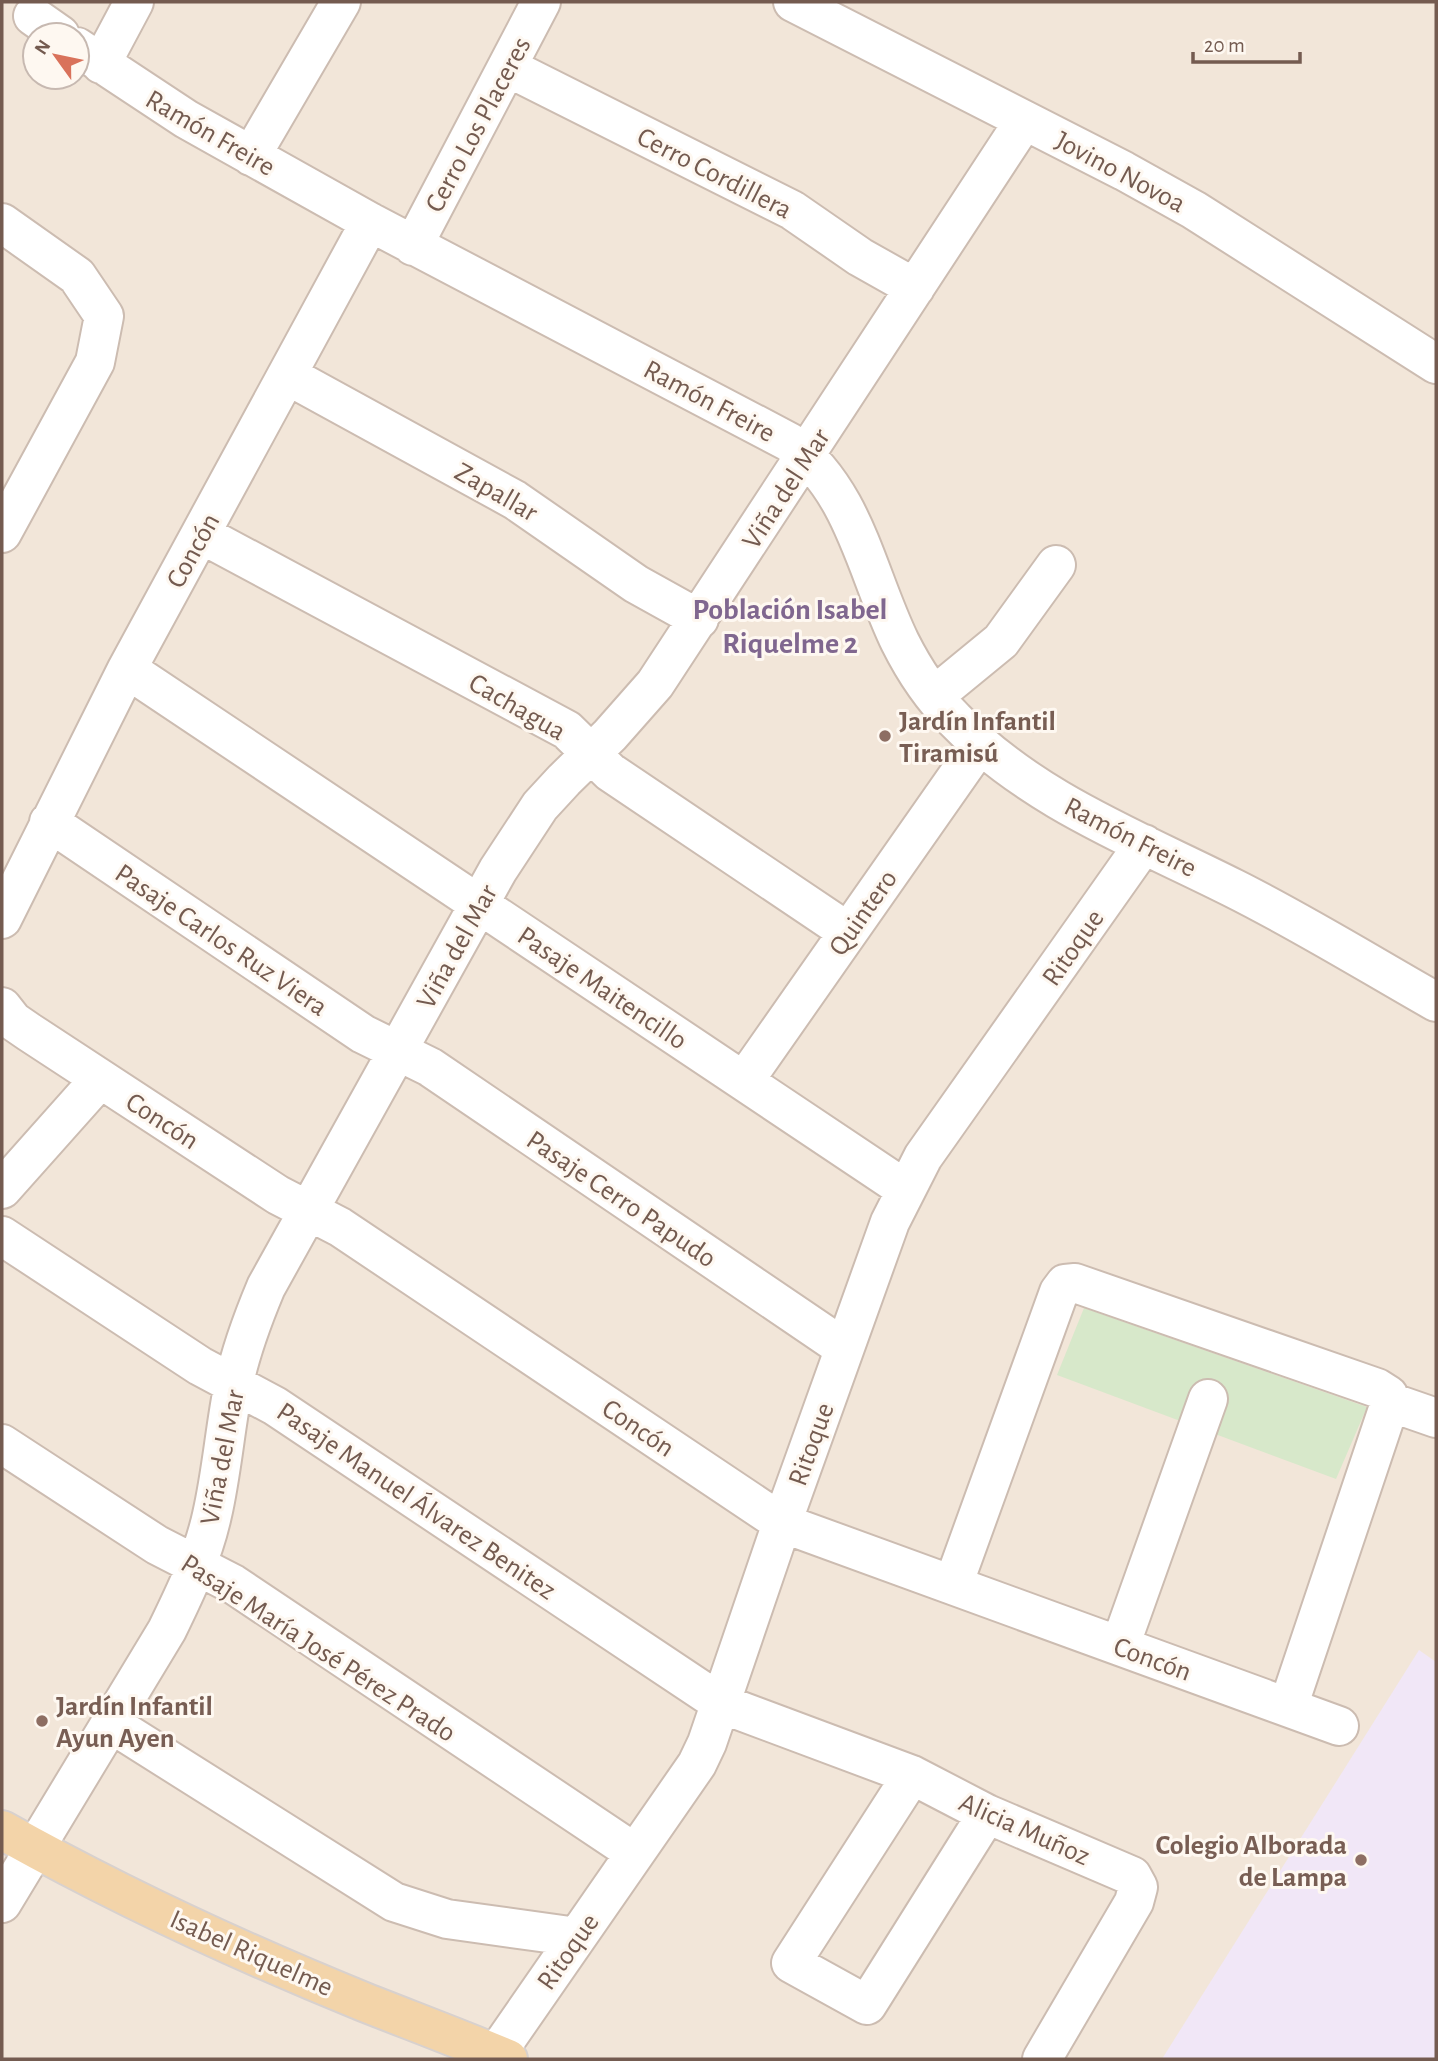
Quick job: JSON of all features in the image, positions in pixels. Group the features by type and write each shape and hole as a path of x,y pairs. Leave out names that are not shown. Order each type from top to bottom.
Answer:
{"main road":[{"name":"Isabel Riquelme","path":"2,1830 35,1849 229,1943 362,2001 502,2057"}],"street":[{"path":"91,54 134,2"},
{"path":"251,156 341,2"},
{"name":"Cerro Los Placeres","path":"413,246 541,2"},
{"name":"Jovino Novoa","path":"793,2 1124,171 1194,210 1436,364"},
{"name":"Ramón Freire","path":"91,57 186,119 413,246 765,427 806,454 845,506 899,639 912,664 934,696 980,744 1067,804 1263,903 1436,1002"},
{"name":"Cerro Cordillera","path":"507,67 792,210 860,257 915,288"},
{"name":"Viña del Mar","path":"2,1903 167,1630 197,1565 218,1489 234,1382 266,1287 518,837 541,806 630,714 655,684 1024,121"},
{"name":"Concón","path":"2,919 127,669 370,222"},
{"path":"2,223 77,276 104,316 95,362 2,533"},
{"name":"Zapallar","path":"287,375 515,500 636,584 698,620"},
{"name":"Cachagua","path":"201,534 567,730 610,772 848,932"},
{"path":"934,696 1001,641 1056,565"},
{"name":"Pasaje Maitencillo","path":"127,669 905,1188"},
{"name":"Quintero","path":"744,1081 980,744"},
{"name":"Pasaje Carlos Ruz Viera","path":"49,822 363,1034 398,1051"},
{"name":"Ritoque","path":"502,2057 577,1937 696,1764 715,1724 782,1523 890,1222 905,1188 923,1157 1144,844"},
{"name":"Concón","path":"2,1007 13,1021 100,1079 278,1195 340,1227 782,1523 1339,1726"},
{"name":"Pasaje Cerro Papudo","path":"398,1051 430,1067 844,1349"},
{"path":"2,1189 100,1079"},
{"name":"Pasaje Manuel Álvarez Benitez","path":"2,1236 200,1366 287,1413 722,1704"},
{"path":"953,1585 1060,1287 1065,1283 1075,1283 1377,1388 1388,1395 1390,1402 1288,1707"},
{"path":"1120,1646 1208,1399"},
{"path":"1390,1402 1436,1418"},
{"name":"Pasaje María José Pérez Prado","path":"2,1444 157,1545 237,1587 635,1853"},
{"name":"Alicia Muñoz","path":"722,1704 912,1775 987,1814 1127,1873 1136,1881 1138,1888 1134,1902 1042,2059"},
{"path":"110,1724 394,1902 447,1919 577,1937"},
{"path":"912,1775 791,1964 867,2005 987,1814"}],"shaded area":[{"path":"2,2 1436,2 1436,2059 2,2059"},
{"name":"Colegio Alborada de Lampa","path":"1419,1650 1436,1662 1436,2059 1162,2059"}],"green space":[{"path":"1084,1308 1367,1407 1336,1479 1057,1375"}],"place":[{"name":"Jardín Infantil Tiramisú","path":"885,736"},
{"name":"Jardín Infantil Ayun Ayen","path":"42,1721"},
{"name":"Colegio Alborada de Lampa","path":"1361,1860"}],"district":[{"name":"Población Isabel Riquelme 2","path":"790,626"}]}
